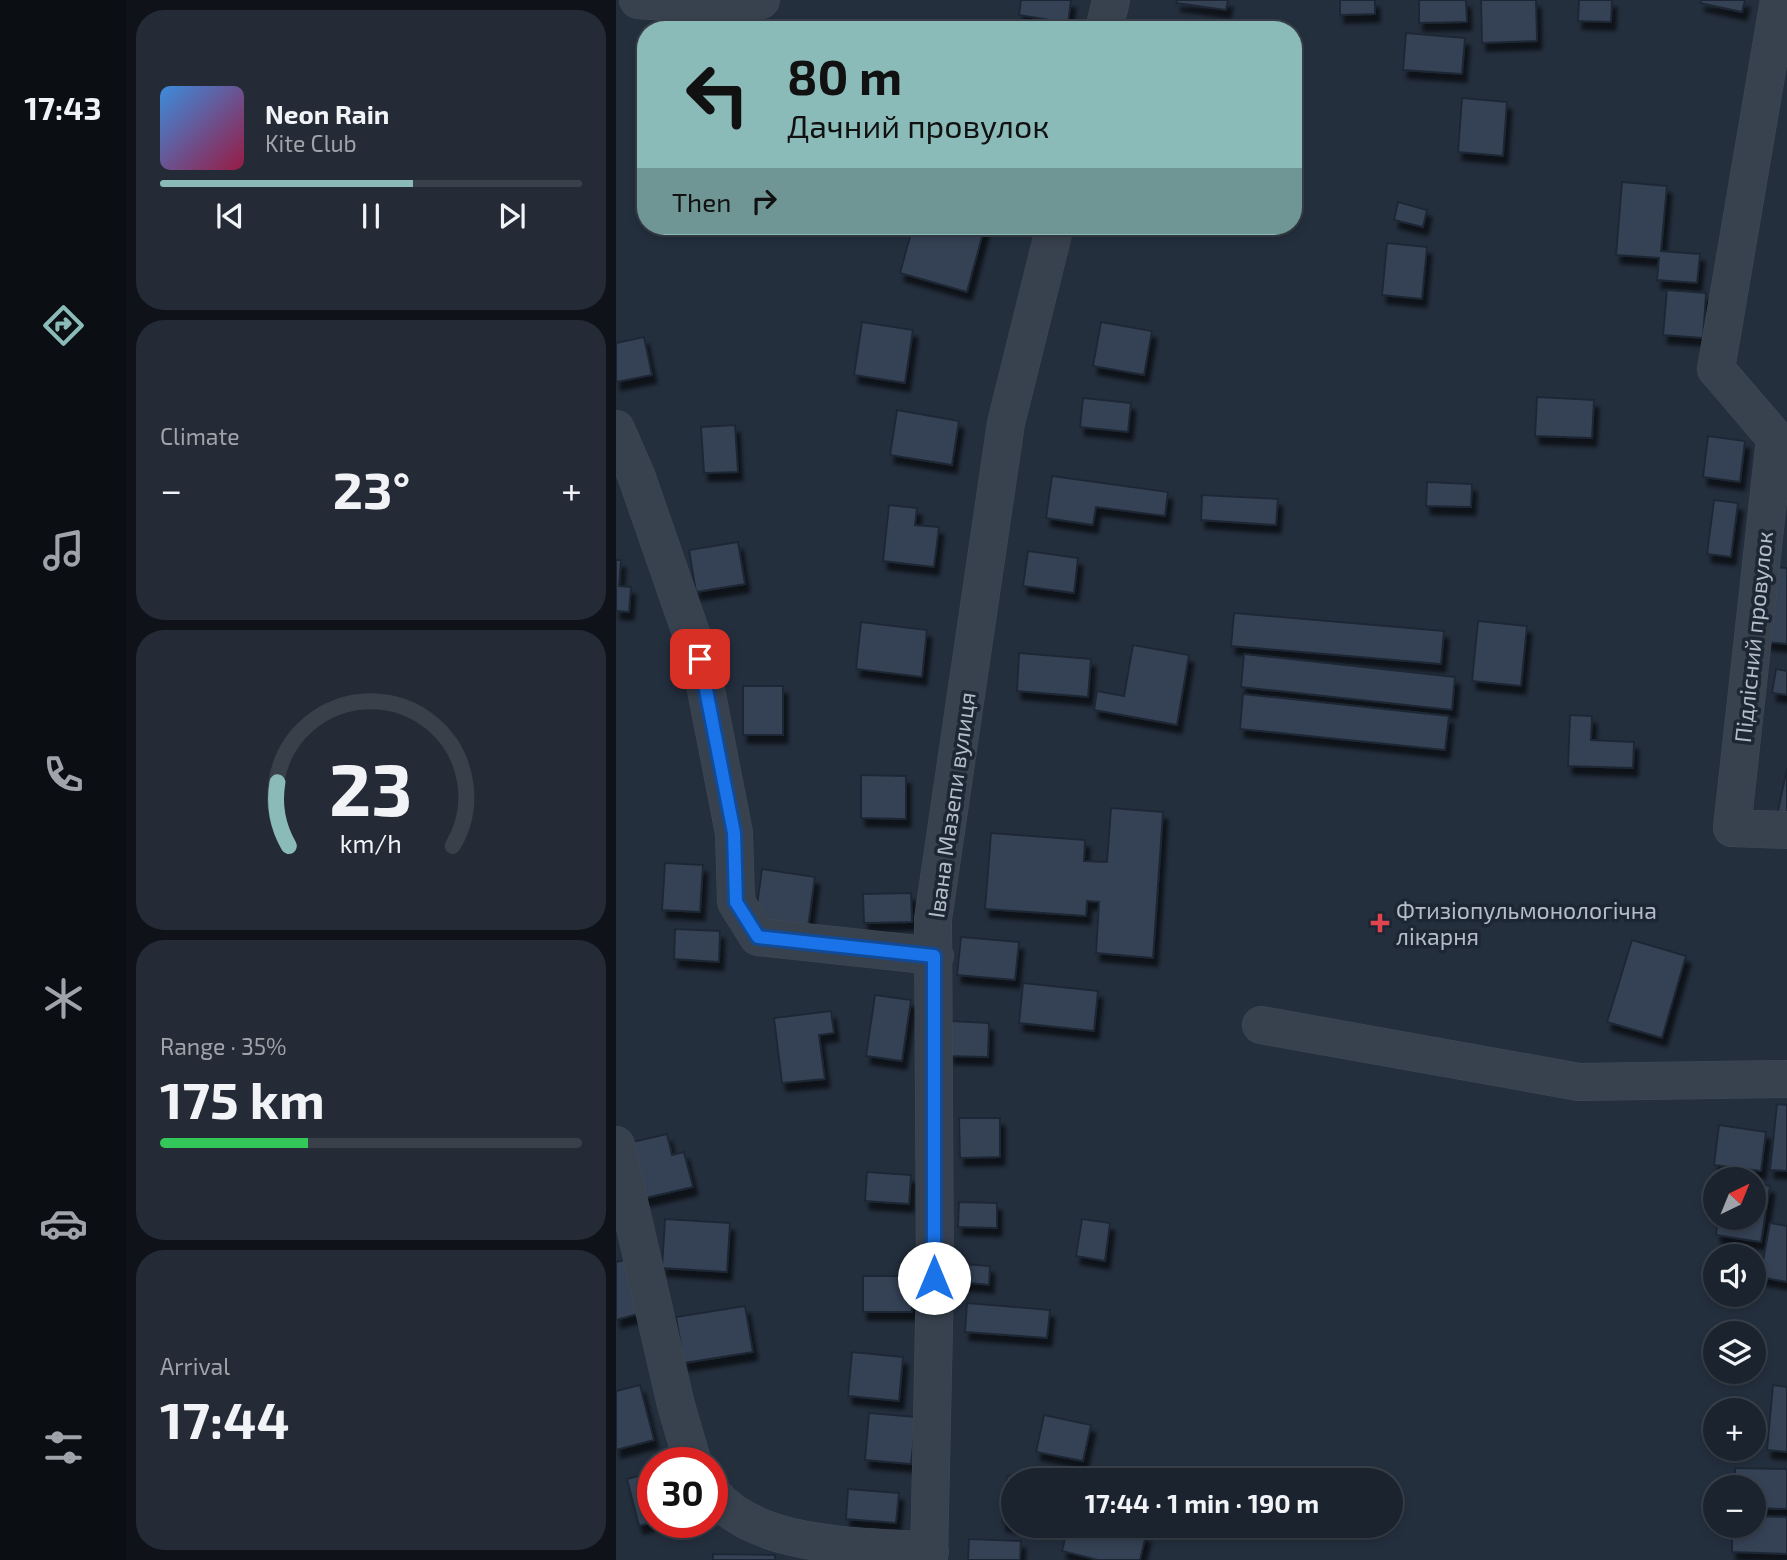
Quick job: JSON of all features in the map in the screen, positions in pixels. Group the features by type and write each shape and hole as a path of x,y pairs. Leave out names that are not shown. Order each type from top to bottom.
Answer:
{"street":[{"path":"638,0 728,6 761,0"},
{"path":"1106,21 1111,0"},
{"name":"Підлісний провулок","path":"1779,0 1716,369 1781,439 1732,828 1787,830"},
{"name":"Івана Мазепи вулиця","path":"930,1555 934,1278 933,919 1006,423 1053,235"},
{"path":"616,429 636,475 700,659 734,833 736,902 758,937 934,956"},
{"path":"1261,1025 1579,1082 1787,1079"},
{"path":"616,1145 676,1405 688,1447"},
{"path":"728,1508 748,1521 796,1539 930,1555"}],"building":[{"path":"1021,0 1071,0 1068,21 1019,15"},
{"path":"1177,0 1228,0 1226,10 1176,3"},
{"path":"1340,0 1375,0 1375,14 1340,15"},
{"path":"1419,0 1466,0 1467,22 1419,23"},
{"path":"1481,0 1536,0 1537,41 1482,43"},
{"path":"1579,0 1612,0 1611,22 1578,21"},
{"path":"1701,0 1745,0 1742,12 1700,3"},
{"path":"1406,33 1465,38 1462,74 1403,70"},
{"path":"1462,98 1507,102 1503,156 1458,152"},
{"path":"1622,182 1667,186 1661,251 1700,254 1697,283 1657,280 1659,258 1616,255"},
{"path":"1398,202 1427,210 1423,227 1394,220"},
{"path":"911,235 983,235 967,292 900,273"},
{"path":"1387,243 1427,247 1422,299 1382,295"},
{"path":"1667,290 1706,293 1703,338 1663,335"},
{"path":"862,322 913,330 905,383 854,375"},
{"path":"1101,322 1152,331 1144,375 1093,366"},
{"path":"644,337 652,375 616,382 616,343"},
{"path":"1537,397 1594,400 1592,438 1535,436"},
{"path":"1083,398 1131,403 1128,432 1080,427"},
{"path":"897,410 959,421 952,465 890,455"},
{"path":"735,425 738,472 704,473 701,427"},
{"path":"1708,436 1745,441 1740,482 1703,477"},
{"path":"1052,476 1168,492 1165,516 1096,507 1093,525 1046,518"},
{"path":"1427,482 1472,484 1471,507 1426,506"},
{"path":"1202,495 1278,499 1276,525 1201,520"},
{"path":"1714,500 1738,503 1731,557 1707,554"},
{"path":"889,505 917,508 915,525 939,527 934,567 883,561"},
{"path":"738,542 745,584 696,592 689,550"},
{"path":"1028,551 1078,558 1074,593 1023,586"},
{"path":"616,560 621,560 619,586 631,587 629,612 616,611"},
{"path":"1774,567 1787,568 1787,644 1766,642"},
{"path":"1234,613 1444,631 1441,664 1231,646"},
{"path":"1478,621 1527,626 1521,686 1472,681"},
{"path":"861,622 927,630 922,677 856,669"},
{"path":"1133,645 1189,655 1177,725 1094,710 1097,691 1124,696"},
{"path":"1019,653 1091,659 1088,697 1017,691"},
{"path":"1244,654 1455,677 1452,710 1241,687"},
{"path":"1776,669 1787,671 1787,695 1772,693"},
{"path":"743,686 783,686 783,735 743,735"},
{"path":"1243,694 1449,716 1445,750 1240,729"},
{"path":"1570,715 1592,716 1591,740 1634,742 1633,768 1568,766"},
{"path":"1787,768 1787,813 1778,811"},
{"path":"861,775 906,776 906,819 861,818"},
{"path":"1111,808 1163,812 1153,958 1096,953 1099,902 1087,901 1086,916 985,909 991,833 1085,840 1084,861 1107,862"},
{"path":"665,863 703,865 700,912 662,910"},
{"path":"762,869 815,877 808,927 755,919"},
{"path":"911,893 912,922 864,923 863,894"},
{"path":"675,929 720,931 719,962 674,959"},
{"path":"961,937 1019,942 1015,980 957,975"},
{"path":"1632,940 1686,956 1662,1038 1607,1022"},
{"path":"1023,983 1098,991 1094,1031 1019,1023"},
{"path":"875,995 911,1000 902,1061 866,1056"},
{"path":"831,1011 834,1033 819,1035 825,1079 782,1083 774,1018"},
{"path":"951,1021 989,1023 988,1057 949,1056"},
{"path":"1777,1104 1787,1105 1787,1171 1770,1170"},
{"path":"959,1118 1000,1118 1000,1157 960,1158"},
{"path":"1719,1125 1766,1132 1762,1167 1714,1165"},
{"path":"667,1134 672,1155 684,1152 693,1187 641,1199 628,1143"},
{"path":"867,1172 911,1175 909,1204 865,1201"},
{"path":"1766,1185 1770,1186 1766,1211"},
{"path":"959,1202 997,1203 997,1228 958,1227"},
{"path":"665,1219 730,1223 727,1272 662,1268"},
{"path":"1082,1219 1110,1223 1105,1261 1076,1256"},
{"path":"1770,1223 1787,1226 1787,1282 1766,1278 1766,1245"},
{"path":"1717,1230 1763,1230 1761,1242 1716,1235"},
{"path":"625,1260 638,1314 616,1320 616,1262"},
{"path":"963,1264 990,1266 989,1285 961,1282"},
{"path":"863,1276 912,1276 912,1312 863,1312"},
{"path":"967,1303 1050,1310 1047,1338 965,1332"},
{"path":"745,1306 753,1352 684,1363 676,1317"},
{"path":"852,1352 903,1357 899,1401 848,1396"},
{"path":"640,1385 654,1440 616,1450 616,1391"},
{"path":"1773,1385 1787,1387 1787,1452 1767,1450"},
{"path":"869,1413 916,1417 911,1464 865,1460"},
{"path":"1044,1415 1091,1425 1083,1461 1036,1452"},
{"path":"1735,1468 1787,1469 1787,1509 1766,1508 1766,1475 1735,1475"},
{"path":"637,1476 637,1518 627,1479"},
{"path":"848,1489 899,1493 896,1523 846,1519"},
{"path":"1766,1516 1787,1517 1787,1554 1732,1552 1732,1538 1766,1538"},
{"path":"1065,1538 1145,1538 1140,1560 1098,1560 1062,1551"},
{"path":"969,1539 1021,1541 1020,1560 968,1560"},
{"path":"713,1554 775,1555 775,1560 713,1560"}],"place":[{"name":"Фтизіопульмонологічна лікарня","path":"1380,923"}],"route":[{"path":"700,659 734,833 736,902 758,937 934,956 934,1278"}]}
